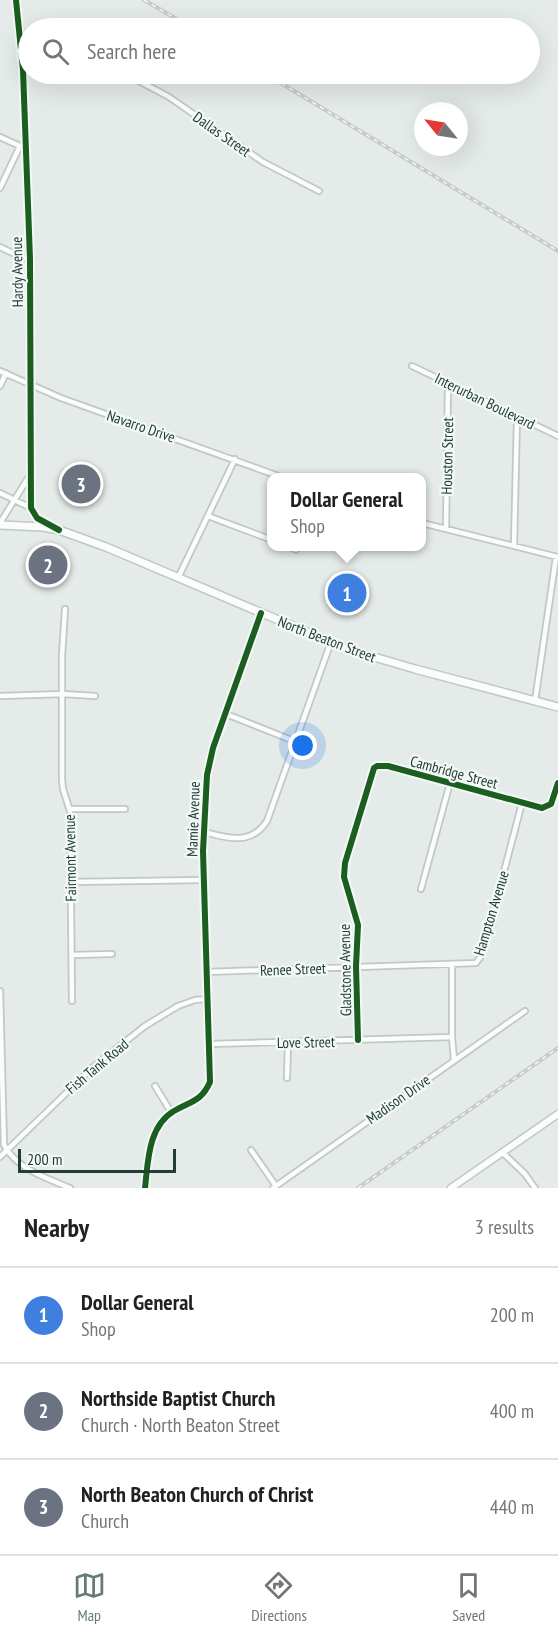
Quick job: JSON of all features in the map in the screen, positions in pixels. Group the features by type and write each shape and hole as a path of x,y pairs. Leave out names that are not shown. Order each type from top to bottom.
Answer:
{"main road":[{"name":"North Beaton Street","path":"0,524 59,530 106,547 331,642 414,669 558,707"}],"street":[{"name":"Hardy Avenue","path":"16,0 19,18"},
{"name":"Hardy Avenue","path":"25,84 23,146 30,260 31,508"},
{"name":"Dallas Street","path":"145,84 169,97 263,162 320,191"},
{"path":"0,137 23,146 0,188"},
{"path":"0,246 30,260"},
{"name":"Interurban Boulevard","path":"412,366 558,436"},
{"name":"Navarro Drive","path":"0,370 61,398 273,473"},
{"path":"0,386 6,374"},
{"name":"Houston Street","path":"446,529 448,384"},
{"path":"514,546 517,418"},
{"path":"178,578 235,459"},
{"path":"0,524 31,473"},
{"path":"0,494 31,508 37,518 59,530"},
{"path":"208,516 267,538"},
{"path":"426,524 557,557 535,701"},
{"name":"Fairmont Avenue","path":"65,609 62,656 62,780 70,809 72,1001"},
{"name":"Mamie Avenue","path":"171,1112 202,1097 210,1077 204,880 204,832 209,763 261,613"},
{"path":"204,832 234,839 247,837 261,830 267,821 331,642"},
{"path":"0,696 63,694 95,696"},
{"path":"226,714 294,741"},
{"name":"Cambridge Street","path":"378,766 388,766 542,808 548,807 554,799 558,783"},
{"name":"Gladstone Avenue","path":"358,1040 356,966 358,925 344,877 345,864 372,772 378,766"},
{"path":"421,889 450,783"},
{"name":"Hampton Avenue","path":"452,1037 452,964 476,963 482,955 522,803"},
{"path":"70,809 125,809"},
{"path":"71,882 204,880"},
{"path":"72,955 112,954"},
{"name":"Renee Street","path":"207,972 452,964"},
{"path":"0,991 3,1137 7,1150 25,1169 57,1185 70,1188"},
{"name":"Fish Tank Road","path":"0,1157 96,1064 145,1026 178,1006 195,1000 208,999"},
{"name":"Madison Drive","path":"274,1187 525,1011"},
{"path":"452,1037 454,1060"},
{"name":"Love Street","path":"209,1044 452,1037"},
{"path":"287,1078 288,1042"},
{"path":"145,1188 154,1134 171,1112 155,1086"},
{"path":"450,1188 558,1114"},
{"path":"251,1150 274,1187"},
{"path":"502,1152 525,1174 535,1188"}],"railway":[{"path":"144,0 175,18"},
{"path":"282,84 558,251"},
{"path":"358,1188 558,1048"}],"cycle path":[{"path":"16,0 18,20"},
{"path":"24,84 30,259 31,508 37,518 59,530"},
{"path":"145,1188 151,1145 159,1126 174,1111 203,1094 210,1082 203,851 207,775 213,748 261,613"},
{"path":"358,1040 356,966 358,925 344,877 345,863 374,768 388,766 542,808 551,804 558,783"}],"place":[{"name":"North Beaton Church of Christ","path":"81,484"},
{"name":"Northside Baptist Church","path":"48,565"},
{"name":"Dollar General","path":"347,593"}]}
